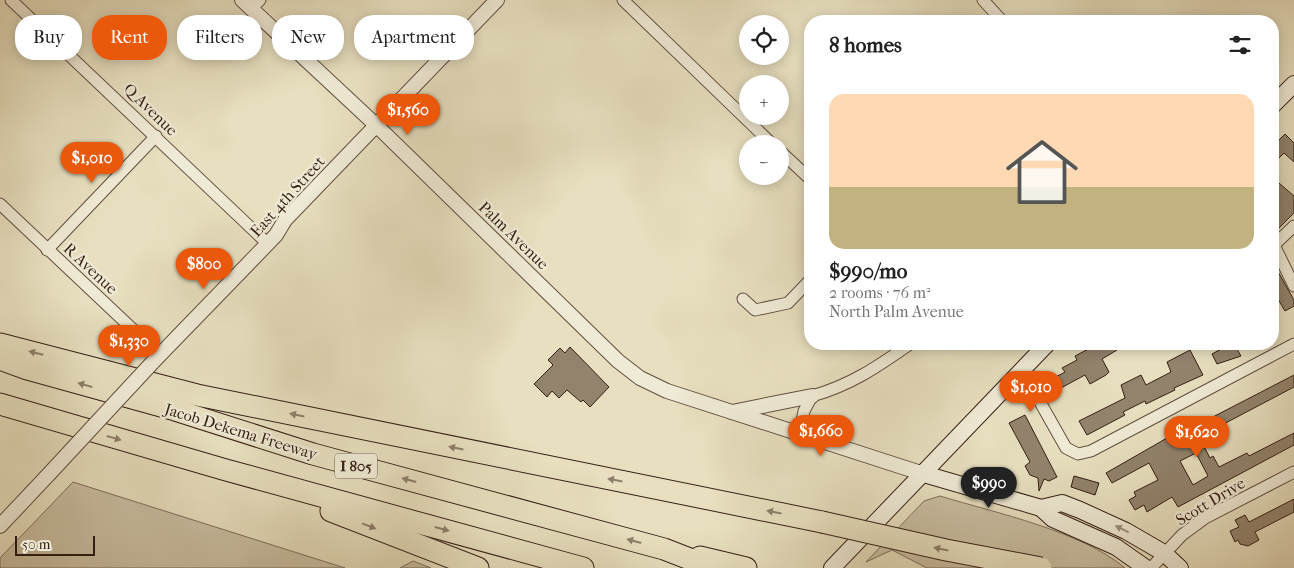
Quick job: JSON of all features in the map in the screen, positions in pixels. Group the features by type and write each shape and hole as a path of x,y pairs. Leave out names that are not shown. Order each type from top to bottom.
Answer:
{"highway":[{"path":"0,344 197,395 1041,568"},
{"name":"Jacob Dekema Freeway","path":"0,359 27,369 175,410 313,454 664,549 713,568"},
{"name":"I 805","path":"0,404 226,470 583,568"},
{"path":"226,470 478,568"},
{"path":"664,549 746,568"}],"main road":[{"path":"1279,99 1294,84"},
{"path":"832,568 1041,350"},
{"path":"924,474 1040,508 1053,519 1116,547 1146,568"},
{"path":"1040,508 1062,503 1126,531 1164,553 1180,568"}],"street":[{"name":"Q Avenue","path":"11,0 268,244"},
{"name":"East 4th Street","path":"0,526 156,359 268,244 285,220 497,0"},
{"path":"623,0 763,135"},
{"path":"983,0 997,15"},
{"name":"Palm Avenue","path":"251,3 618,361 640,378 800,435 924,474"},
{"path":"47,250 156,136"},
{"path":"789,159 804,173"},
{"name":"R Avenue","path":"0,204 156,359"},
{"path":"1279,240 1294,226"},
{"path":"1279,257 1294,286"},
{"path":"743,299 755,310 788,302 804,286"},
{"path":"1022,370 1066,448 1078,454 1091,451 1294,344"},
{"path":"732,412 812,396 840,388 869,372 901,350"},
{"path":"800,435 804,411 812,396"},
{"name":"Scott Drive","path":"1150,568 1182,535 1205,518 1294,472"}],"shaded area":[{"path":"73,482 345,568 0,568 0,558"},
{"path":"940,496 1012,516 1062,533 1107,555 1125,568 927,568 892,550 866,562 924,501"},
{"path":"413,561 431,568 400,568"}],"building":[{"path":"1285,134 1294,143 1294,162 1284,153 1279,158 1279,140"},
{"path":"1279,183 1294,196 1294,213 1279,228"},
{"path":"1279,273 1294,300 1294,306 1285,311 1279,301"},
{"path":"570,347 609,387 590,407 567,390 559,398 552,391 547,397 534,384 553,365 548,360 560,348 565,353"},
{"path":"1086,350 1117,350 1102,359 1109,372 1106,375 1090,384 1085,375 1059,389 1054,378 1065,372 1062,368 1077,360 1075,356"},
{"path":"1190,350 1203,375 1174,388 1175,390 1146,404 1145,401 1123,412 1125,415 1087,435 1079,421 1125,398 1121,385 1141,375 1146,385 1171,372 1167,362"},
{"path":"1219,350 1238,350 1241,356 1217,364 1212,354"},
{"path":"1294,375 1294,387 1199,437 1210,458 1213,456 1219,467 1247,453 1249,456 1294,433 1294,445 1178,507 1172,497 1147,512 1144,505 1135,510 1129,500 1136,496 1134,492 1158,480 1149,463 1112,483 1106,473 1181,430 1182,433","holes":["1196,453 1208,476 1193,485 1180,461"]},
{"path":"1025,415 1057,477 1049,481 1044,479 1039,491 1038,478 1030,475 1025,466 1030,462 1009,423"},
{"path":"1074,476 1099,483 1095,495 1071,487"},
{"path":"1294,499 1294,512 1255,532 1259,540 1248,546 1240,544 1238,540 1235,542 1230,531 1239,527 1235,520 1245,515 1249,522"}]}
